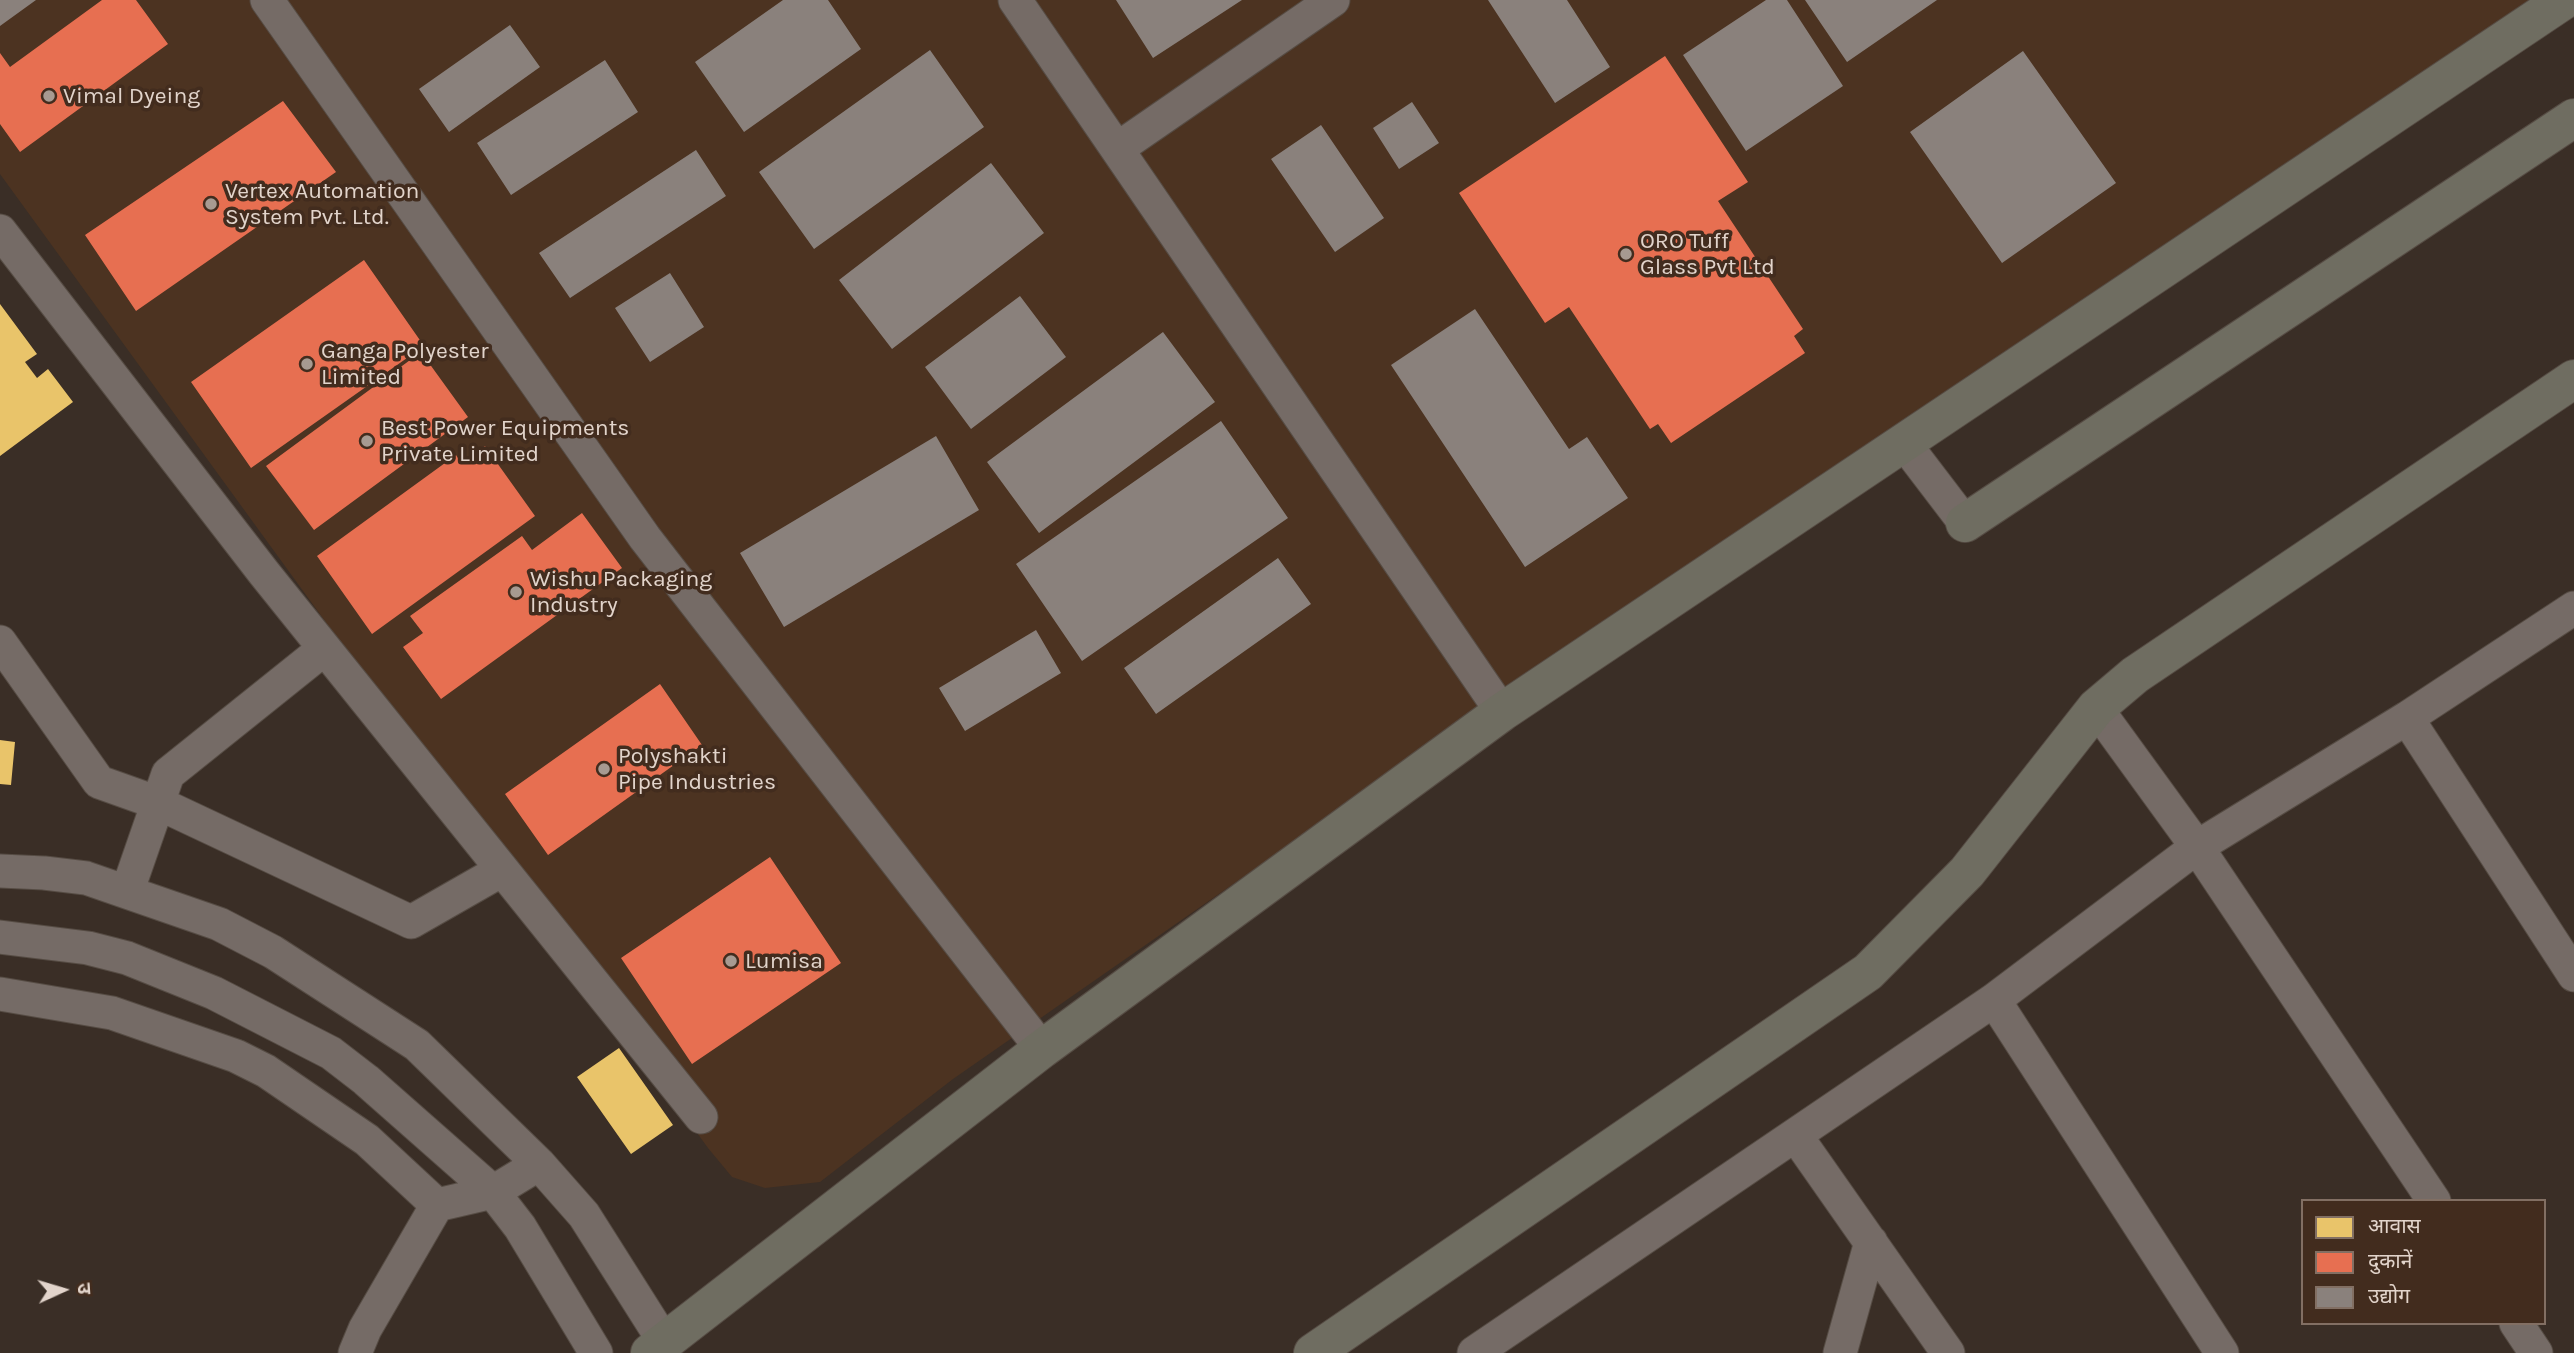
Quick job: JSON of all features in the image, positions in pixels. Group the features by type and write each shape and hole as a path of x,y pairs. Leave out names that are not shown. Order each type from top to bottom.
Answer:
{"main road":[{"path":"657,1348 1042,1049 1502,712 2564,0"},
{"path":"1965,523 2574,118"},
{"path":"1313,1353 1868,972 1967,872 2096,708 2135,675 2574,379"}],"street":[{"path":"267,0 645,538 1042,1049"},
{"path":"1015,0 1502,712"},
{"path":"1117,149 1333,0"},
{"path":"0,231 324,649 701,1117"},
{"path":"1904,443 1965,523"},
{"path":"1474,1353 1994,1000 2197,847 2407,718 2574,608"},
{"path":"0,642 99,782 158,803 411,922 502,870"},
{"path":"127,892 168,774 324,649"},
{"path":"2096,708 2197,847 2433,1199"},
{"path":"2407,718 2574,975"},
{"path":"0,871 86,878 219,924 273,952 417,1045 539,1164 584,1215 657,1348"},
{"path":"0,937 88,948 127,958 214,993 331,1053 366,1080 493,1192 520,1227 596,1353"},
{"path":"0,994 112,1013 236,1056 266,1070 368,1140 437,1205"},
{"path":"1994,1000 2222,1353"},
{"path":"1796,1136 1948,1353"},
{"path":"355,1353 365,1329 437,1205 493,1192 539,1164"},
{"path":"1840,1353 1871,1242"},
{"path":"2517,1325 2536,1353"}],"shaded area":[{"path":"0,0 2543,0 1512,690 953,1079 820,1182 765,1188 732,1177 708,1148 0,174"}],"building: आवास":[{"path":"0,304 37,354 25,362 37,378 48,369 73,402 0,456"},
{"path":"0,740 15,742 11,785 0,784"},
{"path":"619,1048 673,1125 631,1154 577,1077"}],"building: दुकानें":[{"name":"Vimal Dyeing","path":"102,0 136,0 168,44 20,152 0,124 0,53 10,67"},
{"name":"ORO Tuff Glass Pvt Ltd","path":"1665,56 1748,182 1718,201 1803,329 1794,336 1805,353 1671,443 1658,424 1650,429 1569,307 1545,323 1459,193"},
{"name":"Vertex Automation System Pvt. Ltd.","path":"283,101 336,172 136,311 85,235"},
{"name":"Ganga Polyester Limited","path":"364,260 424,346 251,468 191,382"},
{"name":"Best Power Equipments Private Limited","path":"421,352 468,417 314,530 266,466"},
{"path":"485,446 535,516 372,634 317,556 456,455 461,463"},
{"name":"Wishu Packaging Industry","path":"582,513 622,568 441,699 403,647 423,633 410,616 522,536 532,550"},
{"name":"Polyshakti Pipe Industries","path":"660,684 702,745 548,855 505,794"},
{"name":"Lumisa","path":"770,857 841,963 692,1064 621,958"}],"building: उद्योग":[{"path":"0,0 36,0 0,26"},
{"path":"783,0 828,0 861,49 744,132 695,62"},
{"path":"1116,0 1242,0 1153,58"},
{"path":"1488,0 1567,0 1610,67 1555,103"},
{"path":"1766,0 1787,0 1843,86 1746,151 1683,55"},
{"path":"1805,0 1937,0 1847,62"},
{"path":"510,25 540,67 449,132 419,89"},
{"path":"930,50 984,127 814,249 759,172"},
{"path":"2023,51 2116,183 2002,263 1910,132"},
{"path":"605,60 638,112 511,195 477,143"},
{"path":"1412,102 1439,143 1399,169 1373,128"},
{"path":"1321,125 1384,218 1335,252 1271,159"},
{"path":"696,150 726,196 570,298 539,253"},
{"path":"991,163 1044,233 892,349 839,280"},
{"path":"670,273 704,327 650,362 615,308"},
{"path":"1020,296 1066,357 971,429 925,367"},
{"path":"1475,309 1569,449 1587,437 1628,498 1525,567 1391,365"},
{"path":"1163,332 1215,402 1039,533 987,462"},
{"path":"1221,421 1288,518 1082,661 1016,564"},
{"path":"936,436 979,510 784,627 740,553"},
{"path":"1278,558 1311,604 1156,714 1124,668"},
{"path":"1036,630 1061,673 965,731 939,688"}],"place":[{"name":"Vimal Dyeing","path":"49,96"},
{"name":"Vertex Automation System Pvt. Ltd.","path":"211,204"},
{"name":"ORO Tuff Glass Pvt Ltd","path":"1626,254"},
{"name":"Ganga Polyester Limited","path":"307,364"},
{"name":"Best Power Equipments Private Limited","path":"367,441"},
{"name":"Wishu Packaging Industry","path":"516,592"},
{"name":"Polyshakti Pipe Industries","path":"604,769"},
{"name":"Lumisa","path":"731,961"}]}
